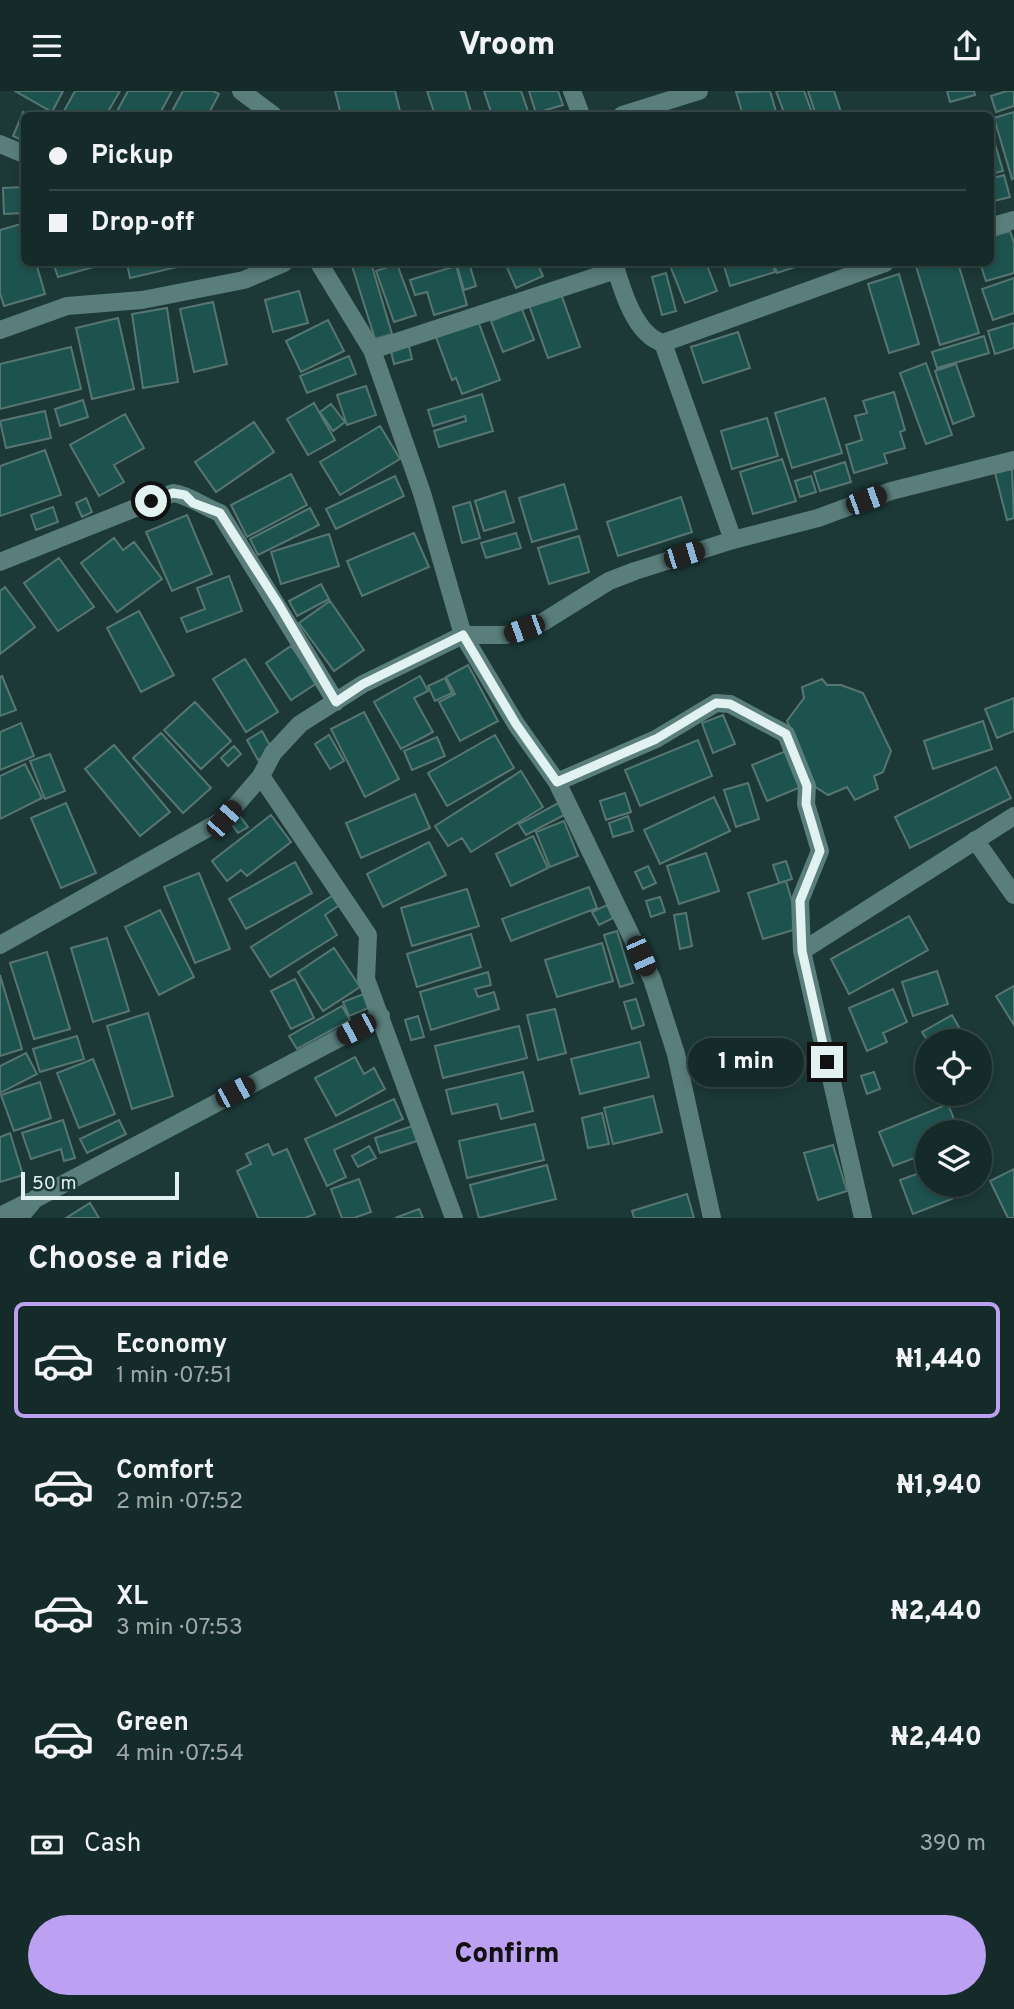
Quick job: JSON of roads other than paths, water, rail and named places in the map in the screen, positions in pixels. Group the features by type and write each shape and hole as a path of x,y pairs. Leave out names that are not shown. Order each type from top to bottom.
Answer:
{"street":[{"path":"572,91 580,112"},
{"path":"632,112 699,91"},
{"path":"246,93 269,112"},
{"path":"0,144 21,153"},
{"path":"994,226 1014,220"},
{"path":"0,330 67,306 142,300 244,280 277,266"},
{"path":"321,266 372,350 422,493 463,635 516,724 557,782 652,979 676,1054 712,1218"},
{"path":"372,350 615,266 639,325 649,339 663,343 877,266"},
{"path":"663,343 733,540"},
{"path":"1,943 224,819 261,776 273,753 300,724 363,684 463,635 506,635 543,622 610,581 733,540 818,518 891,491 1014,460"},
{"path":"0,562 173,493 185,495 193,503 220,513 279,605 336,702"},
{"path":"557,782 656,739 716,703 730,704 786,734 807,786 806,804 820,851 800,901 802,951 863,1218"},
{"path":"261,776 368,935 366,979 454,1218"},
{"path":"802,951 1014,816"},
{"path":"975,840 1014,895"},
{"path":"0,1216 380,1016"},
{"path":"19,1218 35,1199"}]}
